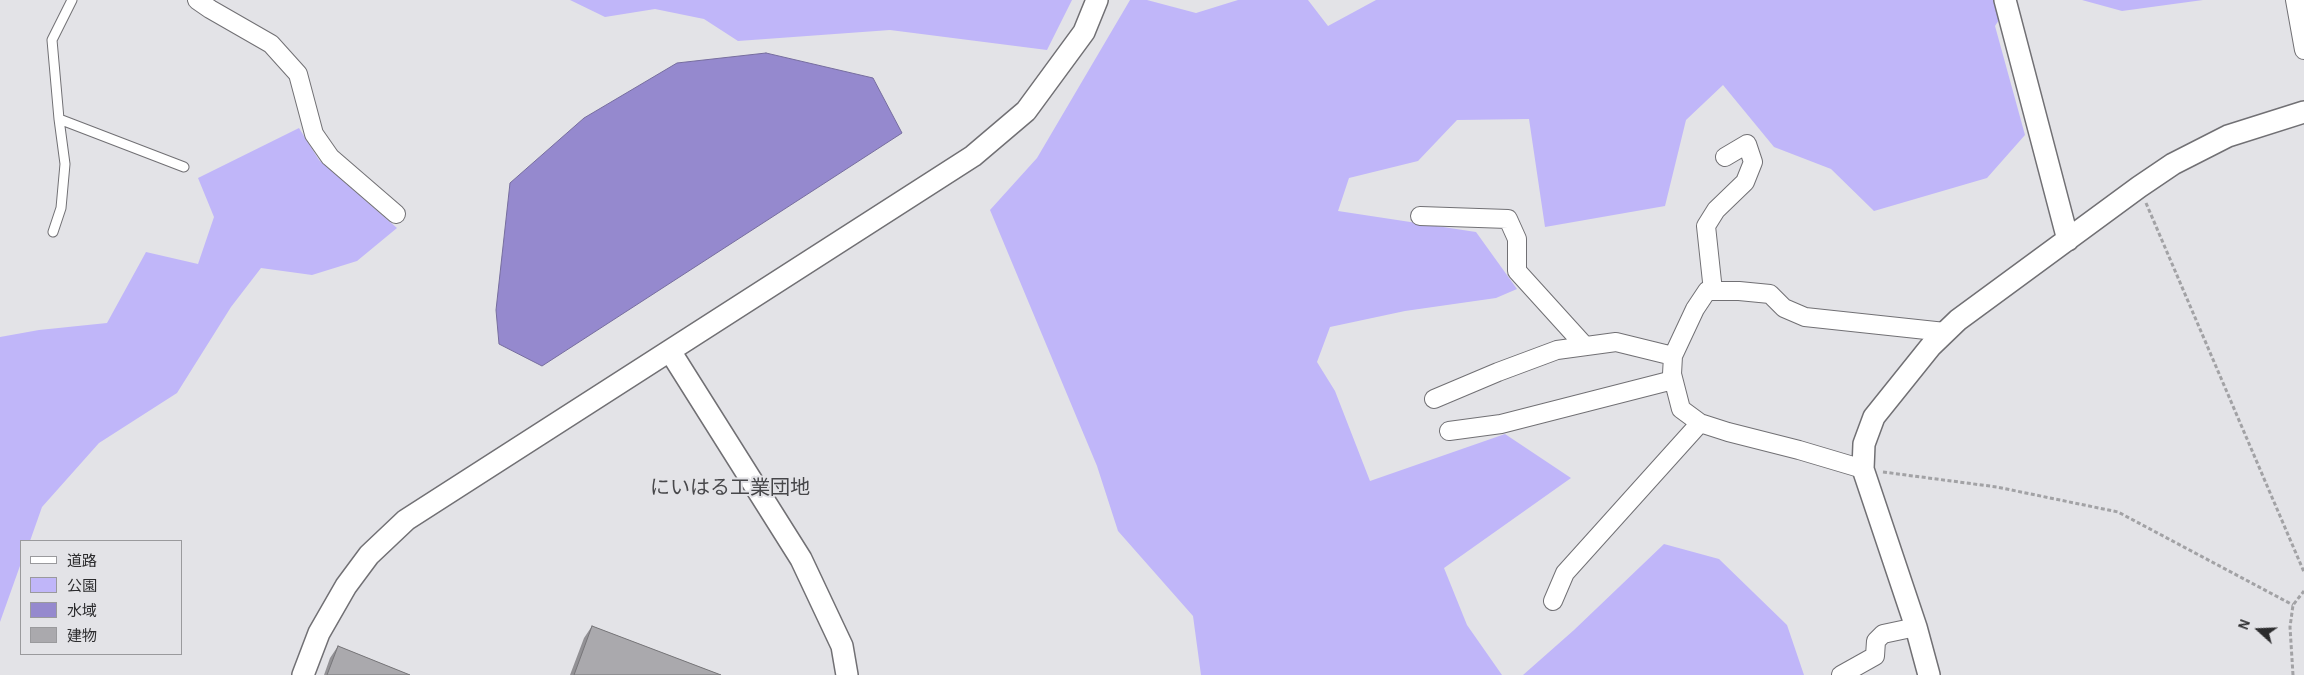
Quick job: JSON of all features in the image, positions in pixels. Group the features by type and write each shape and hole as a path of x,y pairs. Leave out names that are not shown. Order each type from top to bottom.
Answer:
{"street":[{"path":"197,0 210,10 271,44 298,74 314,134 330,157 396,214"},
{"path":"303,675 319,633 346,586 370,555 406,520 973,156 1026,111 1084,32 1097,0"},
{"path":"2005,0 2068,240"},
{"path":"2295,0 2304,50"},
{"path":"1929,675 1916,626 1863,469 1864,444 1874,417 1930,346 1958,320 2139,187 2173,164 2228,136 2304,112"},
{"path":"1713,291 1706,226 1716,210 1745,182 1752,162 1748,144 1725,158"},
{"path":"1420,216 1508,219 1517,239 1517,271 1584,346"},
{"path":"1863,469 1700,423 1680,409 1673,380 1673,356 1696,309 1707,291 1770,294 1784,308 1805,317 1945,332"},
{"path":"1434,399 1556,350 1616,342 1673,356"},
{"path":"670,351 801,560 842,646 847,675"},
{"path":"1448,431 1501,424 1673,380"},
{"path":"1553,601 1565,573 1700,423"},
{"path":"1841,675 1875,656 1876,641 1883,634 1916,626"}],"lane":[{"path":"53,232 62,208 66,164 59,119 52,40 72,0"},
{"path":"59,119 184,167"}],"path":[{"path":"2139,187 2304,572"},
{"path":"1863,469 1997,487 2118,512 2293,605"},
{"path":"2293,675 2290,627 2293,605 2304,591"}],"green space":[{"path":"570,0 1072,0 1047,50 890,30 738,41 704,19 655,9 605,17"},
{"path":"1130,0 1147,0 1196,13 1238,0 1308,0 1328,26 1376,0 2012,0 1995,26 2025,135 1987,178 1874,211 1831,169 1774,147 1723,85 1686,120 1665,206 1545,227 1529,119 1457,120 1418,161 1349,178 1338,211 1476,232 1517,289 1496,298 1405,311 1330,327 1317,362 1335,391 1370,481 1505,434 1571,478 1444,568 1467,625 1502,675 1201,675 1193,616 1118,531 1097,466 990,210 1037,158"},
{"path":"2082,0 2203,0 2122,11"},
{"path":"299,128 319,160 397,228 357,261 312,275 261,268 231,307 177,393 99,443 42,507 30,540 20,540 20,566 0,622 0,337 39,330 107,323 146,252 198,264 214,217 198,178"},
{"path":"1664,544 1719,559 1787,625 1804,675 1523,675 1574,630"}],"water":[{"path":"766,53 873,78 902,133 542,366 499,344 496,310 510,183 584,118 677,63"}],"building":[{"path":"592,626 721,675 574,675"},
{"path":"338,646 410,675 327,675"}],"district":[{"name":"にいはる工業団地","path":"730,488"}]}
